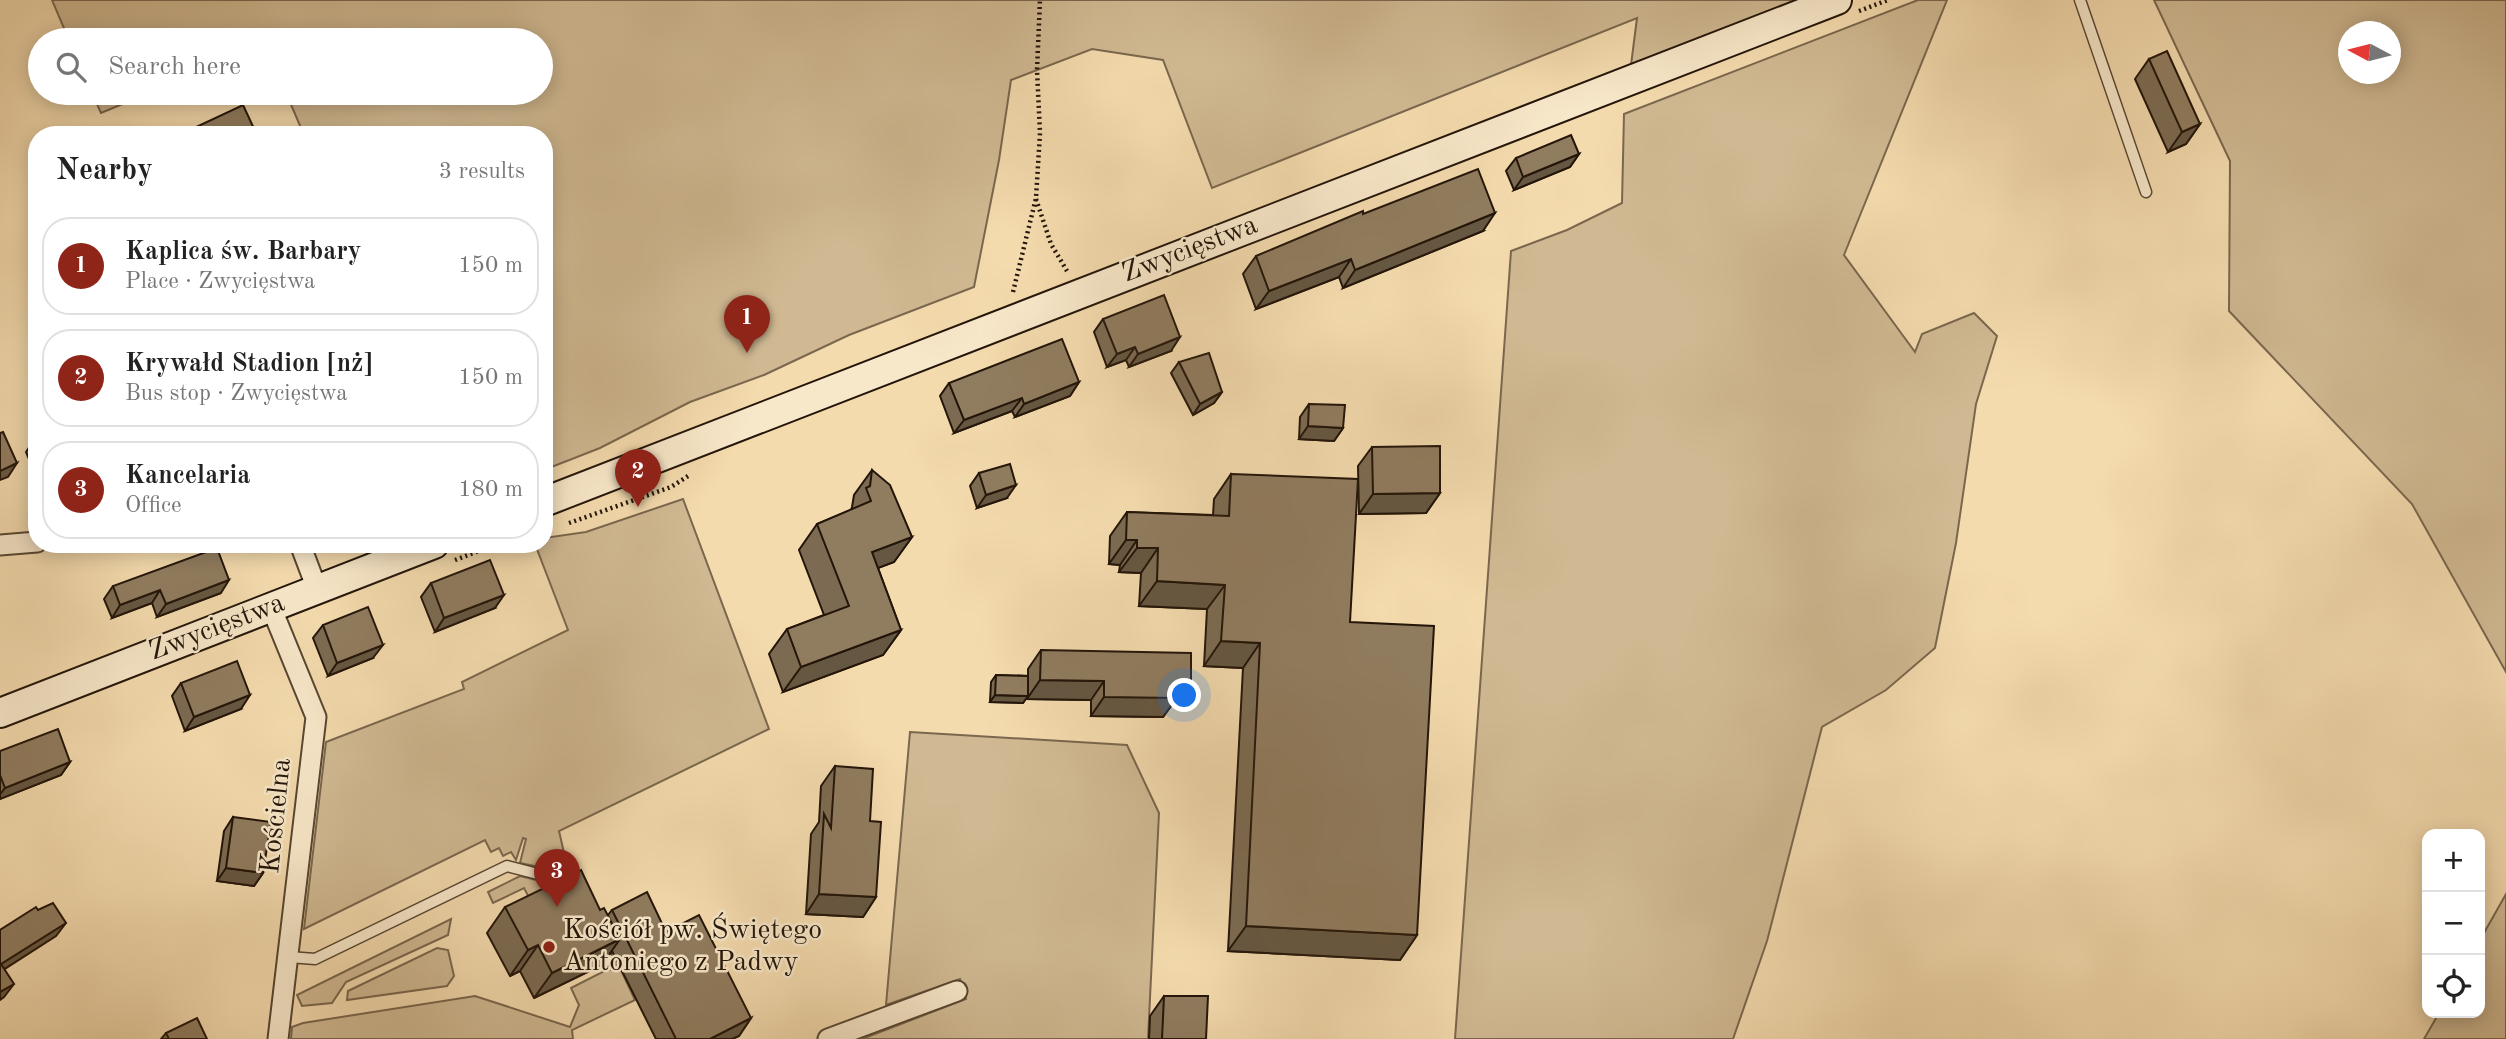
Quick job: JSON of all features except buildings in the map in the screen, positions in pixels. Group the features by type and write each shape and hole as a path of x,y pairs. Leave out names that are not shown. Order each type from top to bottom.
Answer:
{"main road":[{"name":"Zwycięstwa","path":"553,498 1837,0"},
{"name":"Zwycięstwa","path":"0,713 411,553"}],"street":[{"path":"0,545 28,543"},
{"path":"303,553 317,589"},
{"name":"Kościelna","path":"271,607 316,717 278,1039"},
{"path":"828,1039 957,991"}],"lane":[{"path":"2080,0 2146,192"},
{"path":"289,957 316,960 507,866 569,882 575,894"},
{"path":"598,941 610,964"}],"path":[{"path":"1007,320 1036,198 1040,133 1037,70 1040,0"},
{"path":"1036,198 1051,244 1079,293"}],"shaded area":[{"path":"52,0 1797,0 1631,65 1637,18 1212,188 1163,60 1092,49 1011,80 999,160 974,287 849,335 764,375 690,402 600,448 553,466 553,126 300,126 291,105 553,105 553,28 64,28"},
{"path":"1918,0 1947,0 1844,255 1915,352 1922,334 1974,313 1997,336 1976,404 1956,543 1935,648 1886,690 1822,727 1767,941 1733,1039 1455,1039 1511,251 1567,230 1622,203 1624,114"},
{"path":"2154,0 2506,0 2506,672 2412,504 2229,311 2230,161"},
{"path":"97,105 120,105 101,113"},
{"path":"683,499 769,729 559,831 565,857 549,869 520,863 526,839 523,838 516,860 511,852 503,856 499,848 491,852 485,840 304,929 326,742 464,689 462,682 568,630 538,553 553,553 553,537 586,532"},
{"path":"910,732 1127,745 1159,813 1148,1039 862,1039 966,999 960,979 886,1005"},
{"path":"520,876 565,887 535,909 524,888 493,903 488,892"},
{"path":"2506,894 2506,1039 2424,1039 2436,1018 2485,1018 2485,931"},
{"path":"451,919 448,935 346,982 332,1003 302,1006 297,995"},
{"path":"437,948 448,950 454,976 447,986 347,1000 348,991"},
{"path":"618,964 635,1000 572,1030 573,1039 291,1039 292,1027 303,1023 475,996 570,1027 579,1005 571,988"}],"place":[{"name":"Kaplica św. Barbary","path":"747,353"},
{"name":"Krywałd Stadion [nż]","path":"638,507"},
{"name":"Kancelaria","path":"557,907"},
{"name":"Kościół pw. Świętego Antoniego z Padwy","path":"549,947"}]}
